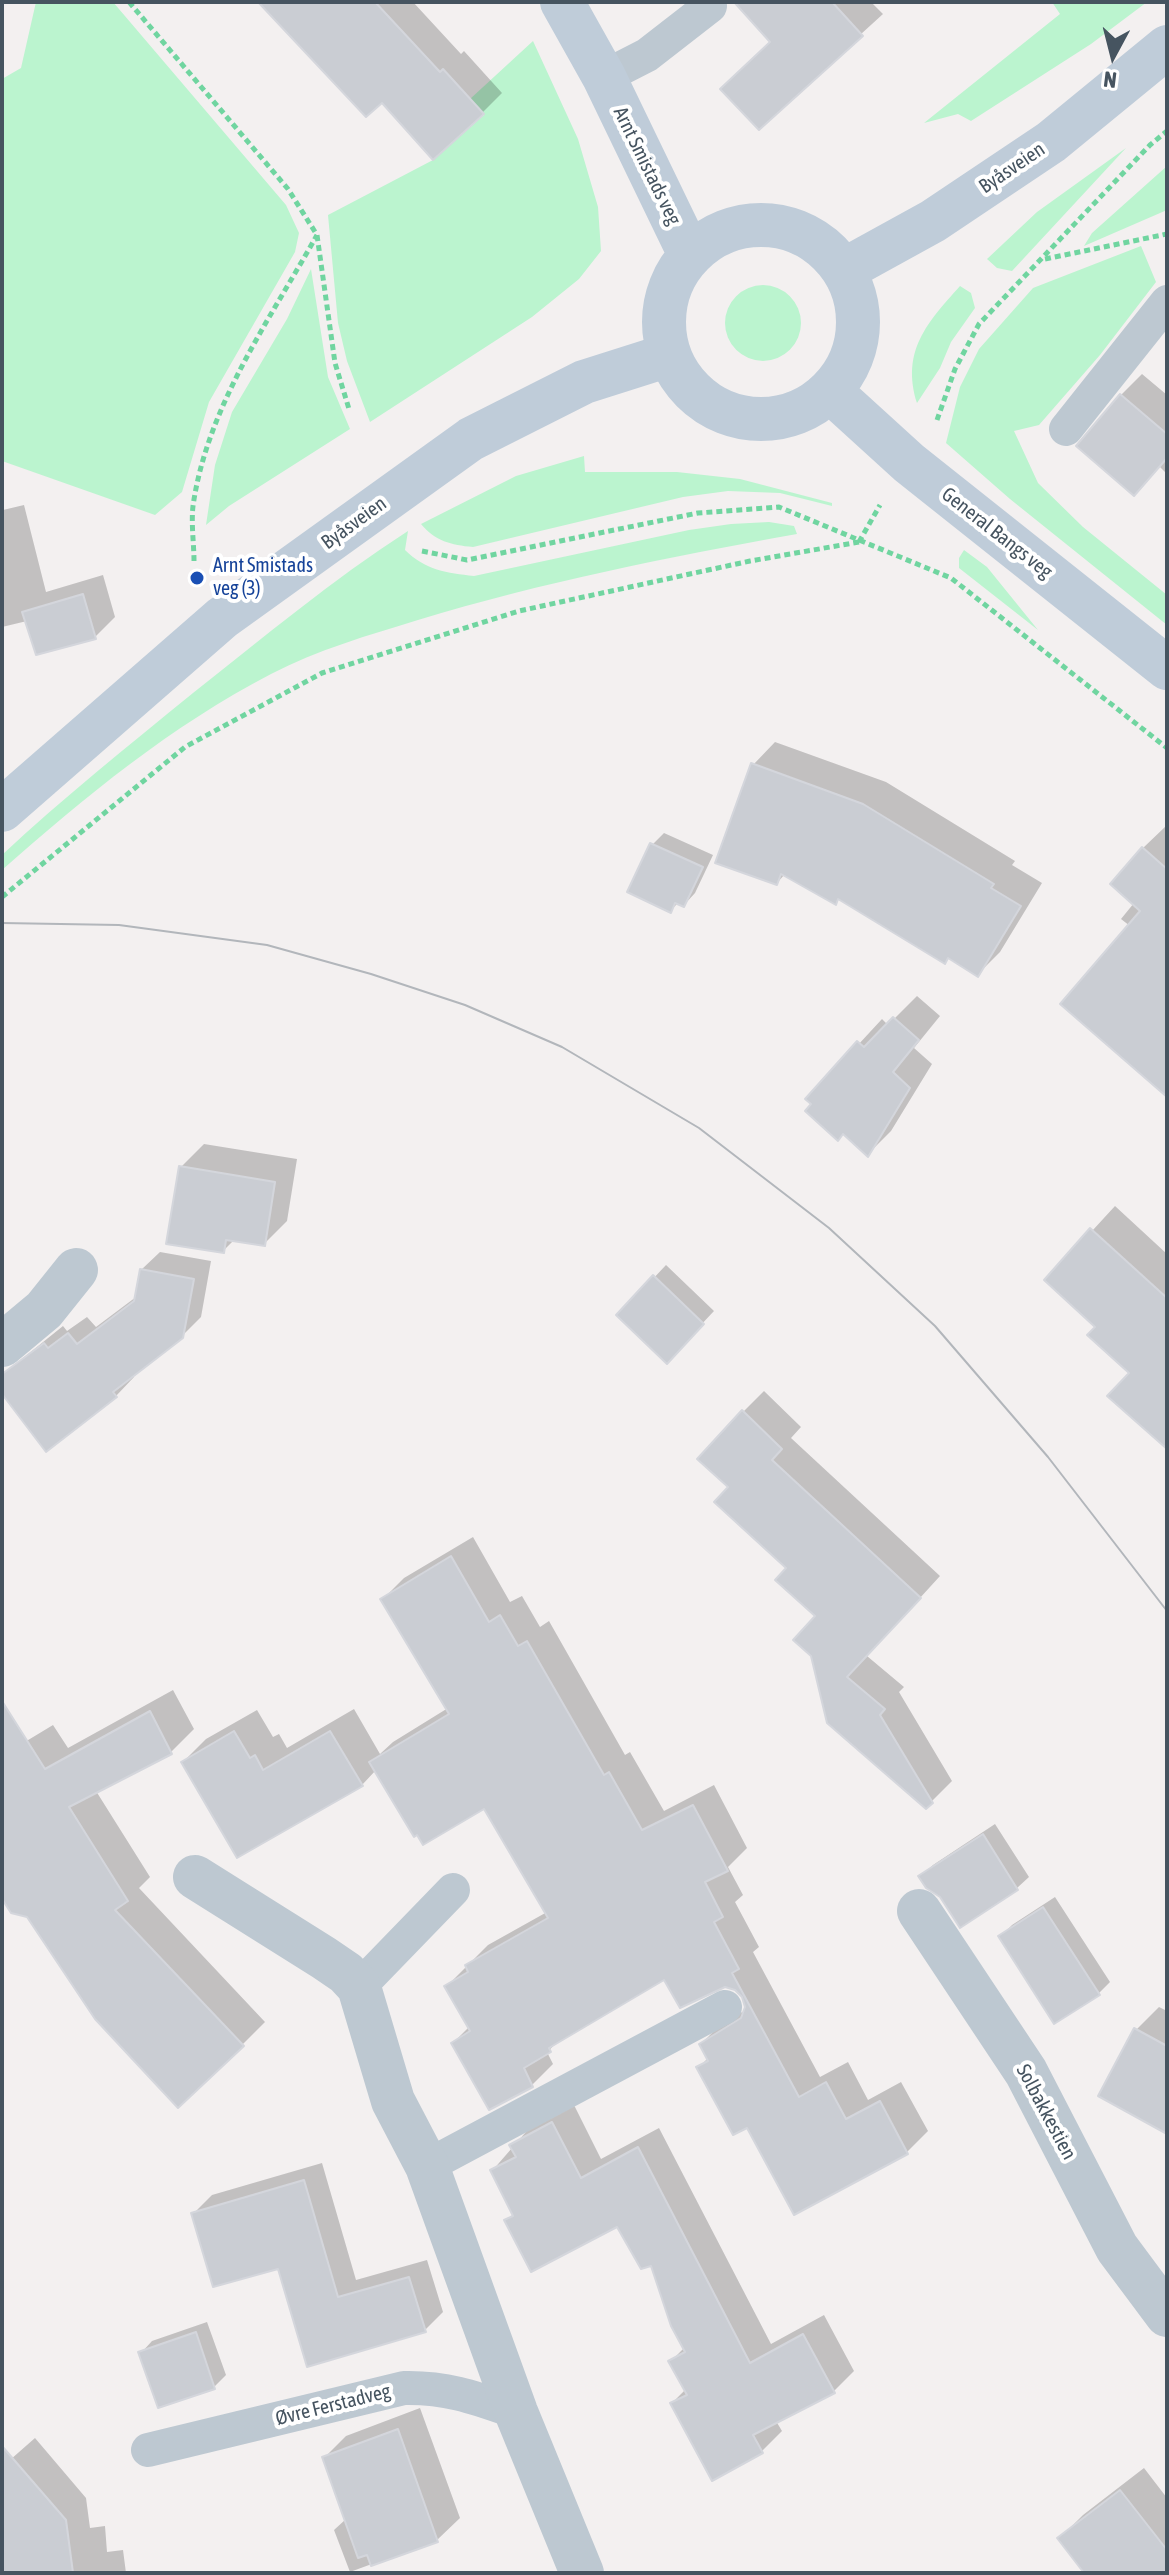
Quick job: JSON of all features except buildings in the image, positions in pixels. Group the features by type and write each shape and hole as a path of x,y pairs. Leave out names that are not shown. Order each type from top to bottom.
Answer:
{"main road":[{"name":"Arnt Smistads veg","path":"562,2 604,77 690,255"},
{"name":"Byåsveien","path":"844,270 933,221 1051,142 1167,47"},
{"path":"753,225 788,228 820,244 844,270 857,301 859,333 850,364 831,392 804,410 773,419 740,418 710,406 685,384 669,355 663,320 671,285 690,255 718,235 753,225"},
{"name":"Byåsveien","path":"2,810 222,618 471,439 584,382 669,355"},
{"name":"General Bangs veg","path":"831,392 909,463 1167,668"}],"street":[{"path":"2,1345 44,1310 76,1270"},
{"path":"195,1877 324,1958 346,1973 359,1987 393,2101 427,2166 516,2412 582,2573"},
{"name":"Solbakkestien","path":"919,1911 1026,2072 1117,2248 1167,2315"}],"lane":[{"path":"604,77 647,55 710,6"},
{"path":"1066,429 1167,302"},
{"path":"359,1987 453,1890"},
{"path":"427,2166 725,2007"},
{"name":"Øvre Ferstadveg","path":"148,2450 404,2388 432,2387 459,2392 516,2412"}],"path":[{"path":"129,2 288,189 317,235 335,363 349,409"},
{"path":"934,427 955,369 979,324 1150,145 1167,131"},
{"path":"1044,259 1167,234"},
{"path":"194,561 193,507 215,421 246,359 317,235"},
{"path":"422,551 467,560 698,513 779,507 951,578 1167,748"},
{"path":"859,542 876,511"},
{"path":"2,897 185,747 322,673 519,611 750,561 859,542"}],"green space":[{"path":"36,2 113,2 286,205 299,233 295,252 209,402 182,492 155,515 2,461 2,79 21,68"},
{"path":"1052,2 1147,2 1091,44 971,121 958,114 924,123 1060,14"},
{"path":"533,41 578,139 598,207 601,251 579,279 532,317 370,422 347,361 338,323 328,215 433,160 484,115 470,99"},
{"path":"1126,148 1012,271 997,268 987,259 1037,212"},
{"path":"1167,166 1167,210 1084,246 1092,233"},
{"path":"1141,246 1156,282 1100,355 1039,425 1014,431 1038,483 1083,527 1167,595 1167,625 1010,499 946,443 960,387 979,349 1033,288"},
{"path":"311,269 328,377 350,429 229,506 206,525 215,465 232,412 287,319"},
{"path":"763,285 778,288 790,296 798,308 801,323 798,338 790,350 778,358 763,361 748,358 736,350 728,338 725,323 728,308 736,296 748,288"},
{"path":"960,286 971,293 975,308 951,342 940,368 917,403 912,368 920,339"},
{"path":"584,456 585,472 677,472 740,479 832,503 832,506 780,493 728,491 683,497 473,547 444,541 421,524 516,476"},
{"path":"769,522 794,526 797,534 654,561 465,606 362,637 289,665 234,694 164,739 65,815 2,870 2,855 96,772 299,609 408,531 405,550 420,562 446,572 474,576 689,530"},
{"path":"964,550 987,567 1038,630 959,568 959,558"}],"tram line":[{"path":"2,923 119,925 267,945 371,974 465,1005 562,1047 699,1128 829,1228 935,1326 1048,1457 1167,1611"}],"place":[{"name":"Arnt Smistads veg (3)","path":"197,578"}]}
